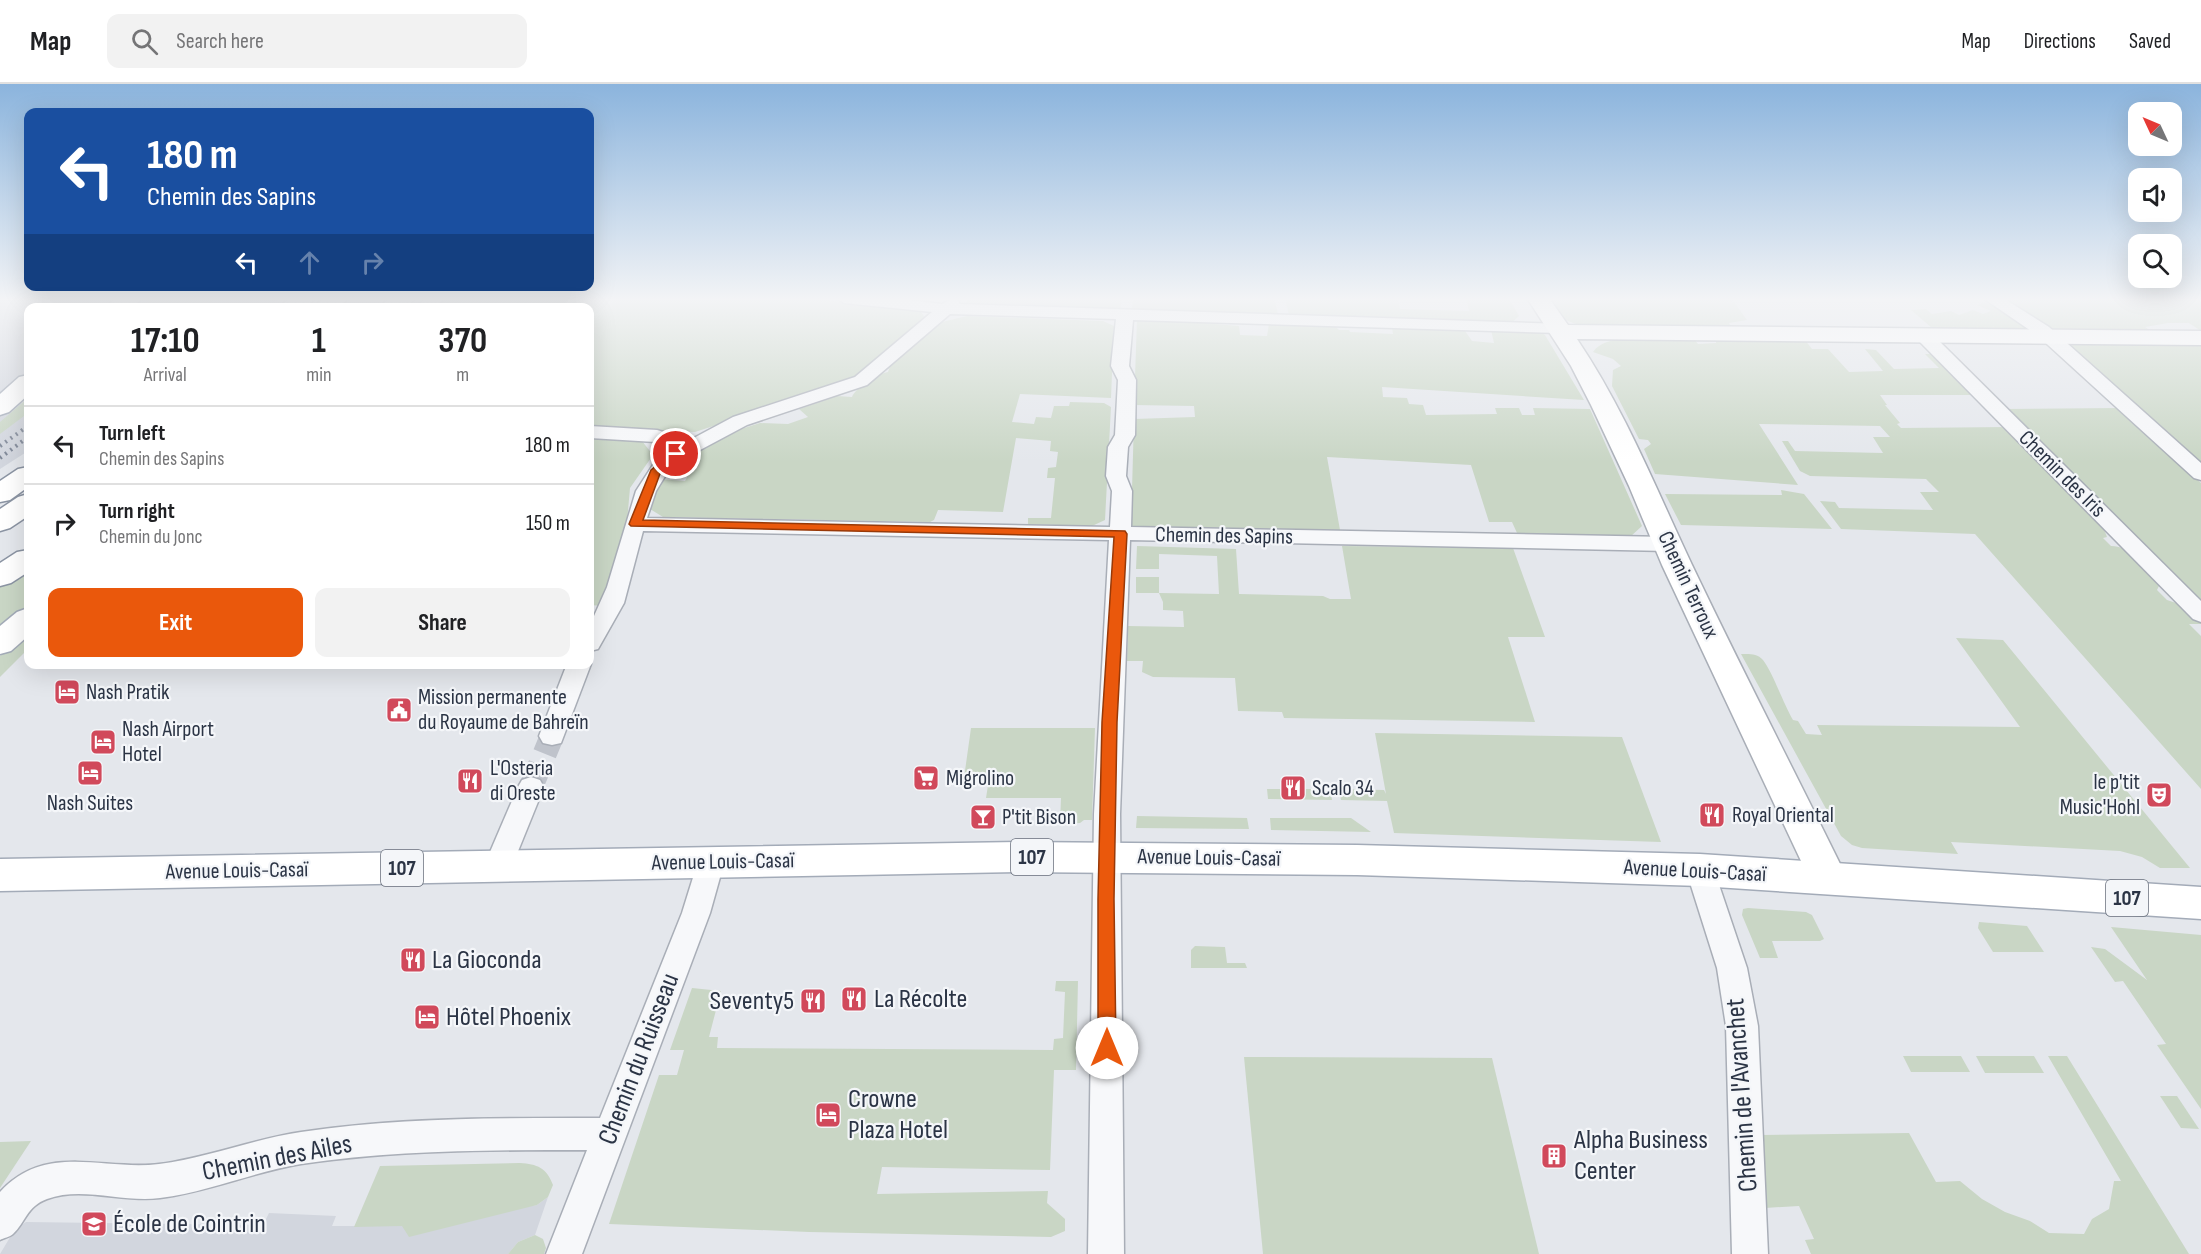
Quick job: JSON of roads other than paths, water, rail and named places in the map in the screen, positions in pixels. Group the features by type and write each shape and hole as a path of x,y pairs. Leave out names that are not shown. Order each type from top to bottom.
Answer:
{"main road":[{"name":"Chemin Terroux","path":"1573,353 1604,405 1828,878"},
{"path":"0,494 24,478"},
{"path":"0,522 24,506"},
{"path":"0,576 24,561"},
{"path":"0,643 24,622"},
{"name":"Avenue Louis-Casaï","path":"0,875 710,862 1107,858 1357,860 1700,870 2201,903"},
{"path":"0,860 40,875"}],"street":[{"path":"594,630 598,615 613,604 635,524 656,470 665,461 740,422 861,381 895,353"},
{"path":"1106,1254 1107,858 1110,722 1121,534 1122,491 1116,476 1118,447 1125,435 1127,380 1120,366 1121,353"},
{"name":"Chemin des Iris","path":"1941,353 2201,614"},
{"path":"2067,353 2201,474"},
{"path":"594,432 657,436 690,446"},
{"name":"Chemin des Sapins","path":"635,524 1668,544"},
{"path":"552,736 577,669"},
{"path":"498,866 531,787"},
{"name":"Chemin du Ruisseau","path":"564,1254 696,913 710,862"},
{"name":"Chemin de l'Avanchet","path":"1700,870 1732,968 1742,1026 1750,1254"},
{"name":"Chemin des Ailes","path":"0,1222 23,1193 41,1183 59,1178 157,1181 190,1176 297,1149 353,1141 458,1136 609,1134"}],"tunnel":[{"path":"531,787 552,736"}],"railway":[{"path":"0,446 24,429"},
{"path":"0,458 24,440"}],"place":[{"name":"Nash Pratik","path":"67,692"},
{"name":"Mission permanente du Royaume de Bahreïn","path":"399,710"},
{"name":"Nash Airport Hotel","path":"103,742"},
{"name":"Nash Suites","path":"90,773"},
{"name":"Migrolino","path":"926,778"},
{"name":"L'Osteria di Oreste","path":"470,781"},
{"name":"Scalo 34","path":"1293,788"},
{"name":"le p'tit Music'Hohl","path":"2159,795"},
{"name":"Royal Oriental","path":"1712,815"},
{"name":"P'tit Bison","path":"983,817"},
{"name":"La Gioconda","path":"413,960"},
{"name":"La Récolte","path":"854,999"},
{"name":"Seventy5","path":"813,1001"},
{"name":"Hôtel Phoenix","path":"427,1017"},
{"name":"Crowne Plaza Hotel","path":"828,1115"},
{"name":"Alpha Business Center","path":"1554,1156"},
{"name":"École de Cointrin","path":"94,1224"}]}
